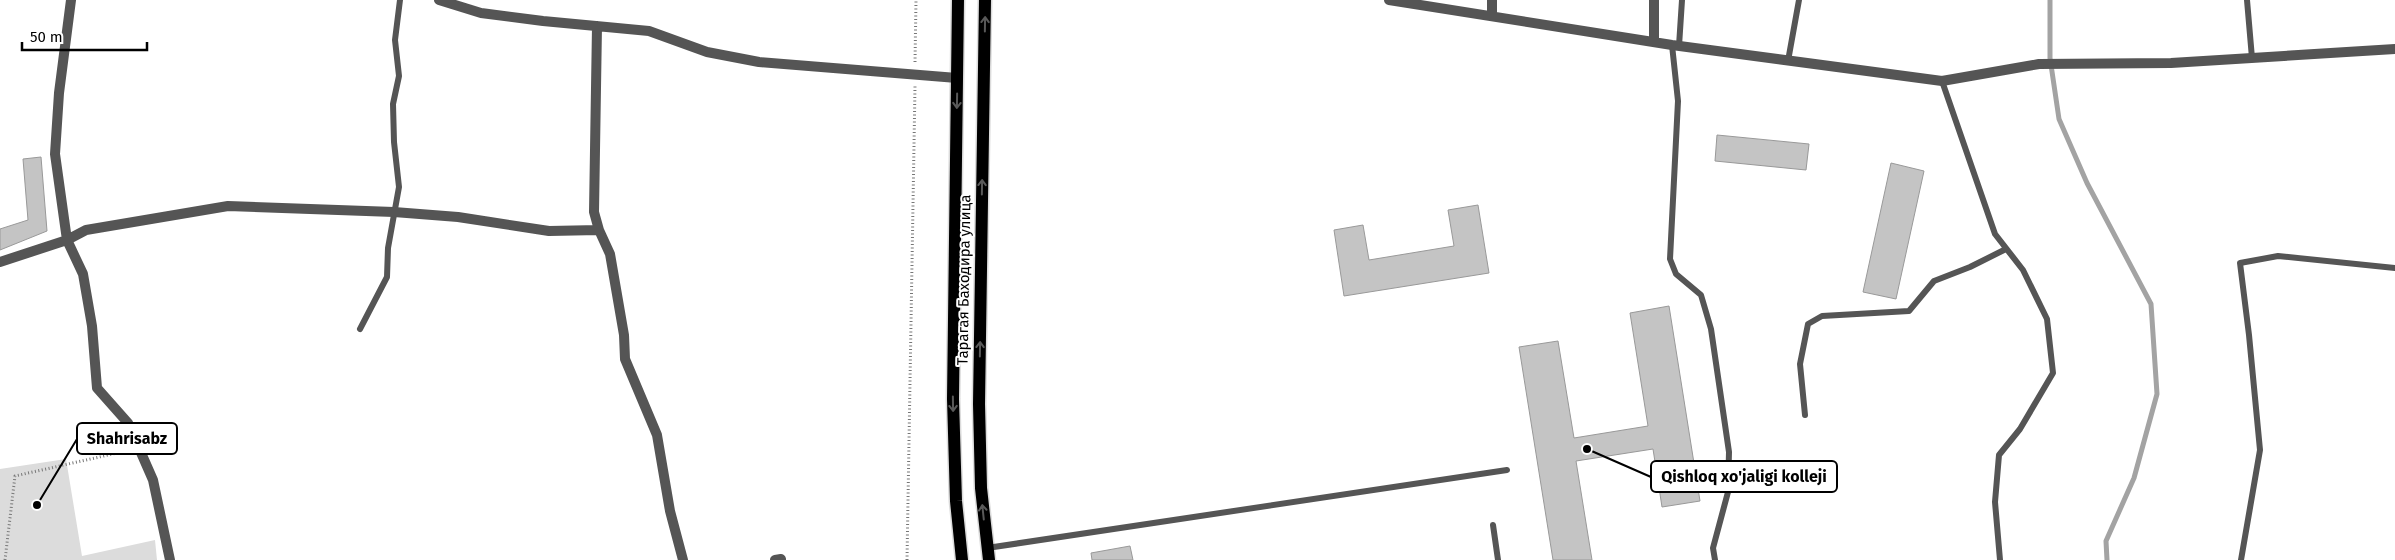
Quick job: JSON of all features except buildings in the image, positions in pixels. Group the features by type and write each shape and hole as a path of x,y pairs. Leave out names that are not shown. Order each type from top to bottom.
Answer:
{"main road":[{"name":"Тарагая Баходира улица","path":"958,0 953,399 956,501 962,560"},
{"name":"Тарагая Баходира улица","path":"985,0 979,404 981,488 988,554"}],"street":[{"path":"71,0 59,93 55,154 67,240 83,274 92,326 97,388 128,423 153,480 170,560"},
{"path":"439,0 481,13 649,31 707,52 759,62 958,78"},
{"path":"1389,0 1676,46 1942,81 2039,64 2172,63 2395,49"},
{"path":"1492,0 1492,16"},
{"path":"1654,0 1654,42"},
{"path":"597,26 594,212 599,230 610,254 624,335 625,359 656,436 670,511 683,560"},
{"path":"0,262 67,240 86,230 228,206 394,212 458,217 549,231 599,230"}],"lane":[{"path":"360,329 387,277 388,248 399,187 394,142 393,104 399,76 395,40 400,0"},
{"path":"1682,0 1676,46 1678,101 1670,259 1676,274 1701,295 1711,329 1729,452 1728,492 1713,548 1715,560"},
{"path":"1788,60 1799,0"},
{"path":"2247,0 2252,58"},
{"path":"1942,81 1995,234 2023,270 2047,319 2053,373 2020,429 1999,455 1995,502 2000,560"},
{"path":"1804,415 1800,364 1808,324 1822,316 1909,311 1934,282 2006,249"},
{"path":"2241,560 2260,450 2250,335 2240,263 2278,256 2395,268"},
{"path":"988,554 1507,470"},
{"path":"1493,525 1498,560"}],"path":[{"path":"907,560 916,0"},
{"path":"5,560 15,476 139,448"}],"shaded area":[{"path":"66,459 82,556 155,540 157,560 0,560 0,469"}],"waterway":[{"path":"2050,0 2050,58 2059,119 2087,183 2151,304 2157,394 2134,478 2106,541 2107,560"}],"place":[{"name":"Qishloq xo'jaligi kolleji","path":"1587,449"},
{"name":"Shahrisabz","path":"37,505"}]}
